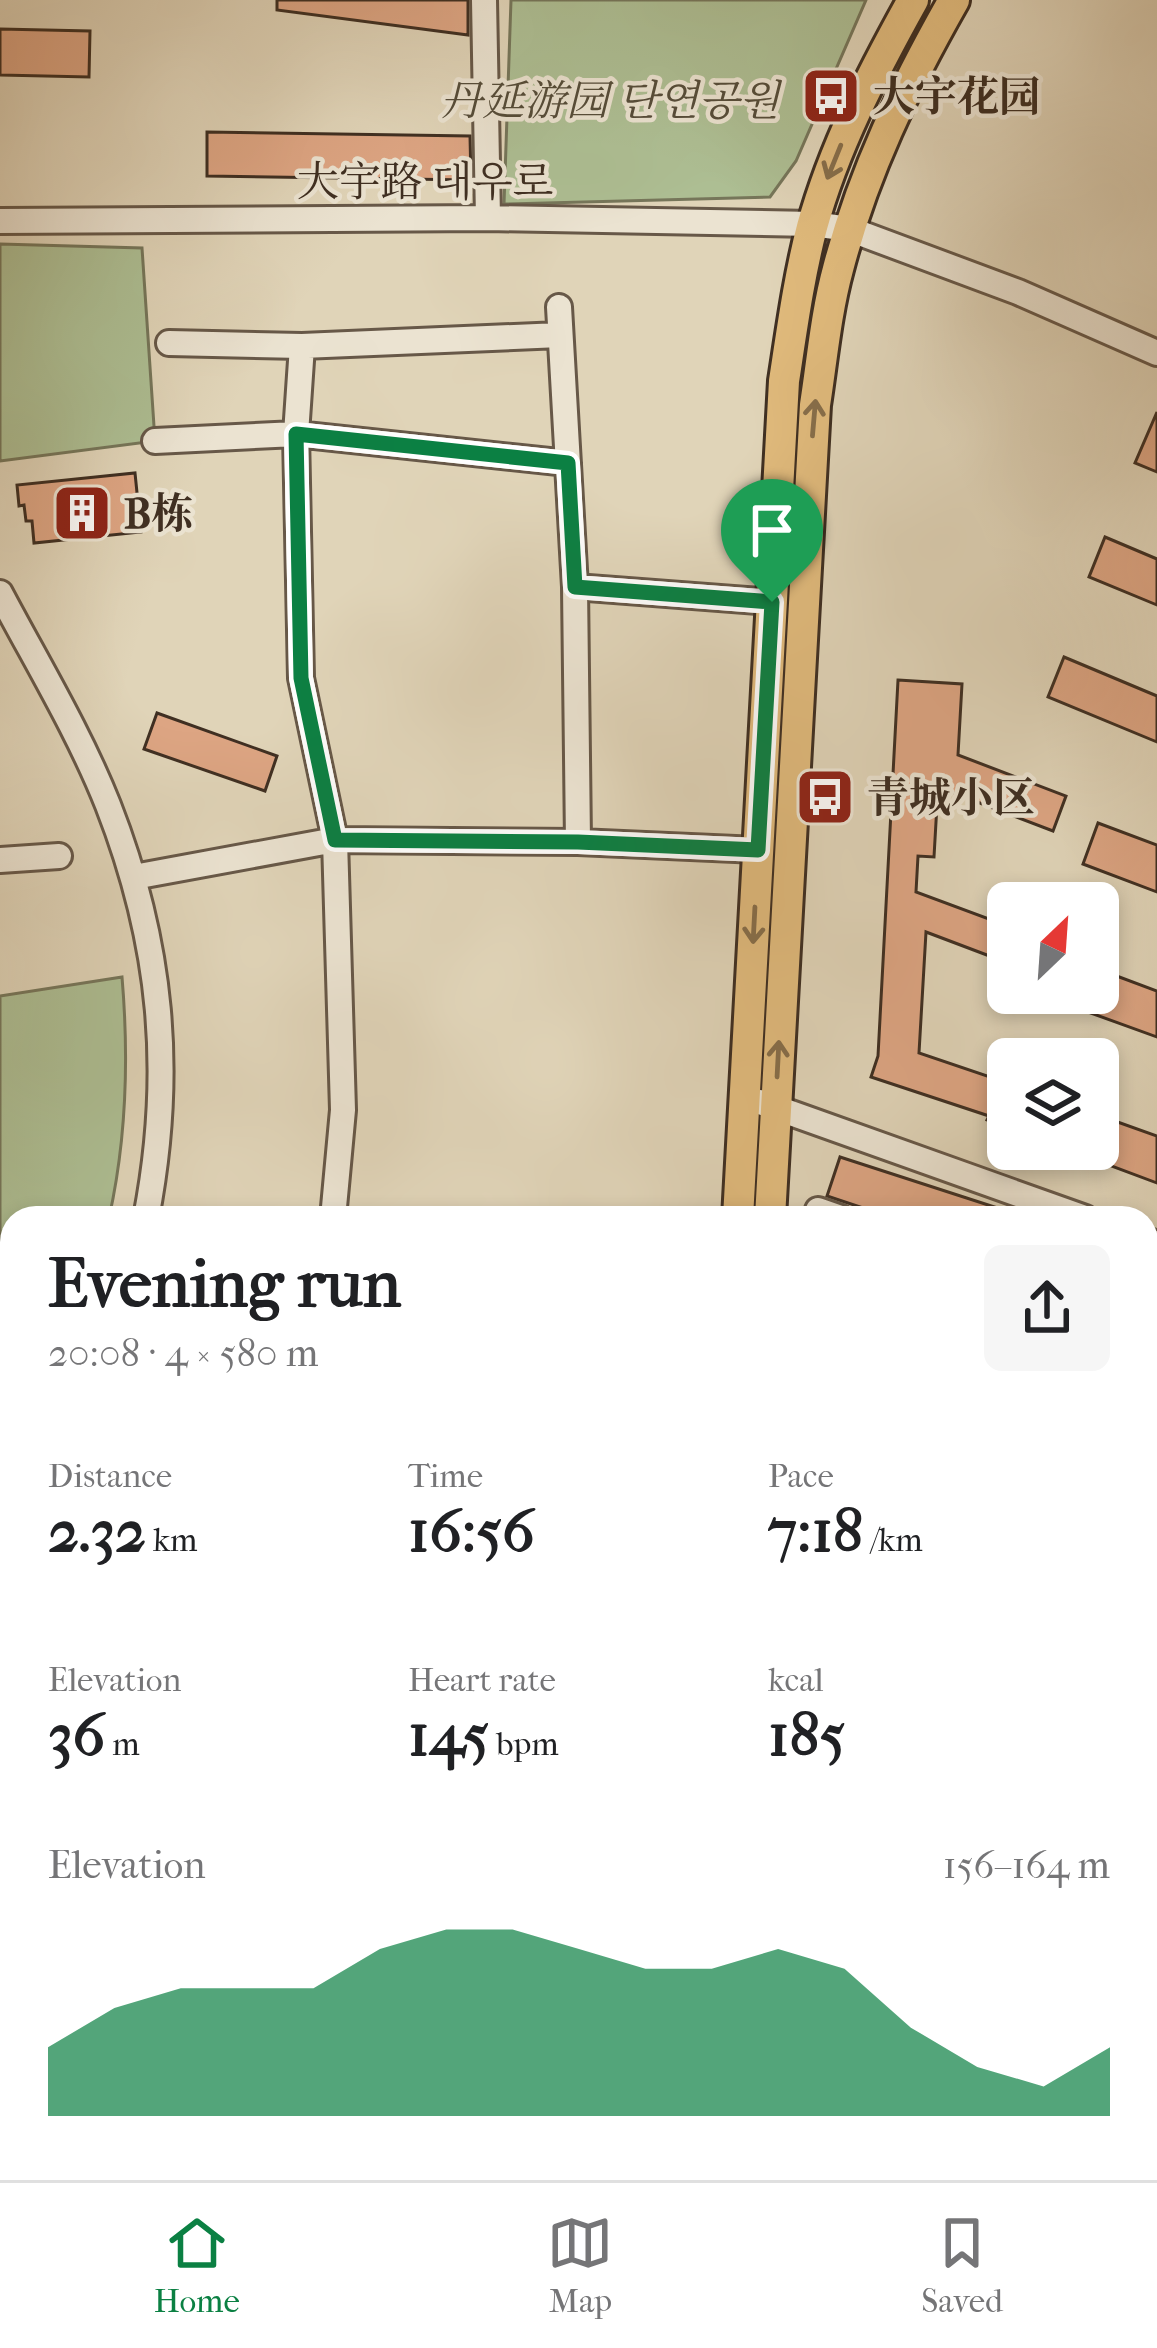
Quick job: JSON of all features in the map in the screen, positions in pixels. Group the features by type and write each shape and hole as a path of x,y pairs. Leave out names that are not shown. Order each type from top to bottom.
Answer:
{"main road":[{"path":"739,1206 780,415 798,289 831,170 913,0"},
{"path":"771,1206 814,405 836,275 849,229 942,4"}],"street":[{"path":"484,0 488,218"},
{"name":"大宇路 대우로","path":"0,220 488,218 813,224 849,229 1018,292 1157,353"},
{"path":"559,307 575,587 578,842"},
{"path":"170,343 302,346 560,335"},
{"path":"302,346 296,434 301,678 335,840 343,1110 334,1206"},
{"path":"155,441 296,434 568,463"},
{"path":"575,587 772,602"},
{"path":"0,593 106,802 146,923 162,1037 159,1135 148,1206"},
{"path":"134,878 335,840 578,842 758,850"},
{"path":"0,860 59,856"},
{"path":"745,1097 1052,1206"}],"green space":[{"name":"丹延游园 단연공원","path":"511,0 866,0 796,161 770,197 504,204"},
{"path":"0,244 142,248 155,441 0,461"},
{"path":"122,977 125,1098 111,1206 0,1206 0,996"}],"building":[{"path":"277,0 468,0 468,35 277,10"},
{"path":"0,29 90,31 89,77 0,75"},
{"path":"207,132 470,136 471,180 207,176"},
{"path":"1157,412 1157,472 1135,463"},
{"name":"B栋","path":"135,473 141,532 34,543 32,521 26,521 24,505 19,506 17,485"},
{"path":"1105,537 1157,559 1157,605 1089,577"},
{"path":"1064,657 1157,696 1157,742 1048,697"},
{"path":"898,680 962,684 958,755 1066,796 1053,831 938,787 934,857 918,856 916,892 987,918 987,955 926,932 919,1053 987,1076 987,1115 871,1077 878,1056"},
{"path":"157,713 277,756 265,791 144,749"},
{"path":"1098,823 1157,845 1157,892 1083,864"},
{"path":"1119,977 1157,991 1157,1037 1093,1014 1119,1014"},
{"path":"1119,1122 1157,1136 1157,1183 1119,1169"},
{"path":"840,1157 991,1206 857,1206 827,1196"}],"place":[{"name":"大宇花园","path":"831,96"},
{"name":"B栋","path":"82,513"},
{"name":"青城小区","path":"825,797"}],"route":[{"path":"296,434 568,463 575,587 772,602 758,850 578,842 335,840 301,678 296,434"}]}
